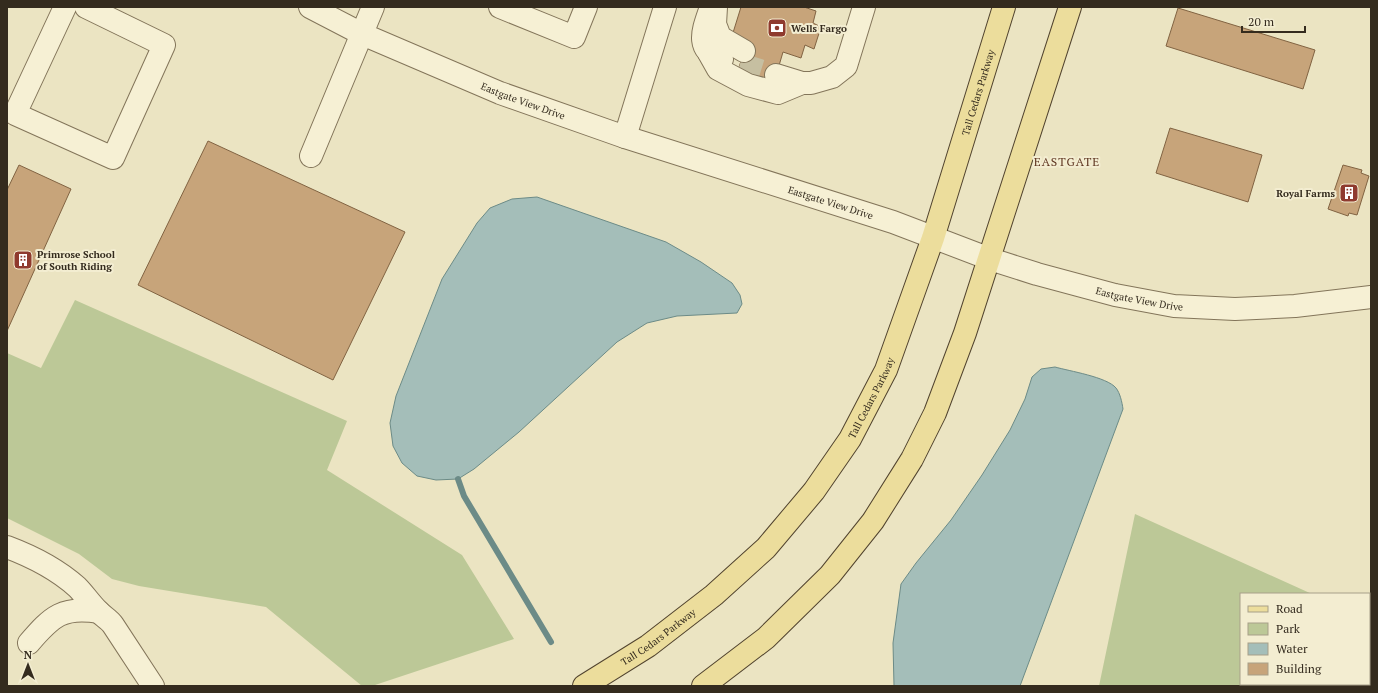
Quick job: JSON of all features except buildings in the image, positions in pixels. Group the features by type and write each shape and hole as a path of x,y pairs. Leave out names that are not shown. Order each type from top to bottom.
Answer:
{"main road":[{"name":"Tall Cedars Parkway","path":"584,686 648,646 714,595 766,548 814,491 850,439 886,370 933,238 1004,7"},
{"path":"703,686 766,638 830,575 873,521 912,459 935,413 965,333 1070,7"}],"street":[{"path":"64,7 15,114 113,158 164,45 86,7"},
{"name":"Eastgate View Drive","path":"310,7 362,34 500,93 625,137 893,222 990,259 1037,274 1101,291 1174,306 1242,309 1295,306 1371,297"},
{"path":"312,156 373,7"},
{"path":"500,7 574,37 586,7"},
{"path":"625,137 665,7"},
{"path":"711,7 703,31 703,38 704,46 718,69 748,84 778,93 802,83 819,81 841,70 864,7"},
{"path":"709,53 742,57 720,37 715,24 716,7"},
{"path":"802,83 778,68 803,72 841,70"},
{"path":"7,547 21,552 77,587 99,612 108,618 153,686"},
{"path":"29,643 49,620 60,613 82,610 99,612"}],"green space":[{"path":"75,300 347,421 327,470 462,555 514,639 372,686 362,686 266,607 139,586 112,579 79,554 7,518 7,353 41,368"},
{"path":"1135,514 1310,593 1240,593 1240,685 1370,685 1371,620 1371,686 1099,686"}],"water":[{"path":"537,197 666,242 701,262 732,283 740,295 742,304 737,313 677,316 647,323 617,342 519,432 474,469 458,479 436,480 417,476 402,463 393,446 390,423 396,396 442,279 477,223 490,208 512,199"},
{"path":"1055,367 1096,378 1111,384 1119,392 1123,409 1020,686 894,686 893,643 901,584 951,520 982,475 1010,430 1025,399 1032,377 1041,369"}],"waterway":[{"path":"458,479 464,496 551,642"}],"tunnel":[{"path":"740,64 776,75"}],"place":[{"name":"Wells Fargo","path":"777,28"},
{"name":"Royal Farms","path":"1349,193"},
{"name":"Primrose School of South Riding","path":"23,260"}],"district":[{"name":"EASTGATE","path":"1067,161"}]}
